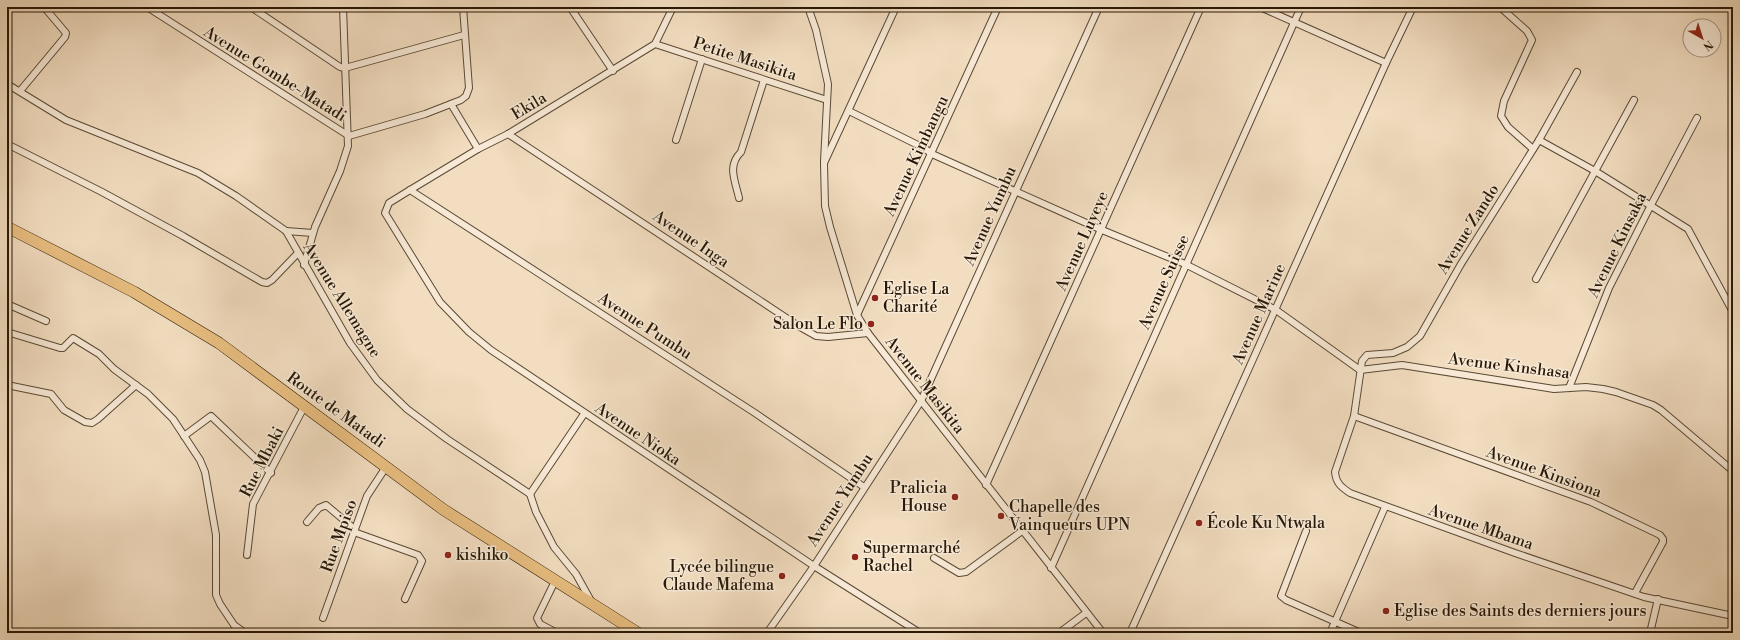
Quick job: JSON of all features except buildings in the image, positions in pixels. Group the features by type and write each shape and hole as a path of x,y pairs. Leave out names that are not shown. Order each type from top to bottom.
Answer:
{"highway":[{"name":"Route de Matadi","path":"7,226 176,316 219,342 304,407 444,510 638,633"}],"street":[{"path":"20,90 65,37 66,33 44,7"},
{"name":"Avenue Gombe-Matadi","path":"147,7 349,136"},
{"path":"251,7 340,67 346,68 464,35"},
{"path":"304,265 313,233 340,171 348,146 349,136 343,7"},
{"path":"349,136 425,114 452,104 466,96 469,88 463,7"},
{"path":"570,7 613,71"},
{"path":"655,44 674,7"},
{"path":"808,7 823,58 828,84 824,163"},
{"name":"Avenue Masikita","path":"896,7 824,163 825,206 857,315 868,333 920,402 1103,633"},
{"name":"Avenue Kimbangu","path":"857,315 998,7"},
{"name":"Avenue Yumbu","path":"767,633 814,566 920,402 1099,7"},
{"name":"Avenue Luyeye","path":"986,485 1201,7"},
{"path":"1260,7 1386,63"},
{"name":"Avenue Suisse","path":"1051,568 1185,264 1241,144 1301,7"},
{"name":"Avenue Marine","path":"1130,633 1386,63 1413,7"},
{"path":"1500,7 1528,31 1532,40 1504,101 1501,116 1508,127 1533,149"},
{"name":"Ekila","path":"385,213 389,203 478,149 508,134 655,44"},
{"name":"Petite Masikita","path":"655,44 827,100"},
{"path":"676,140 702,59"},
{"name":"Avenue Zando","path":"1360,370 1362,361 1367,355 1394,353 1407,347 1420,336 1461,264 1539,140 1577,72"},
{"path":"739,198 732,166 734,160 741,152 764,80"},
{"name":"Avenue Allemagne","path":"7,84 20,90 66,120 198,174 236,196 286,231 297,254 350,343 377,380 407,408 447,439 530,494"},
{"path":"1536,279 1634,100"},
{"path":"452,104 478,149"},
{"path":"849,111 924,148 932,154 1102,230 1185,264 1276,310 1360,370"},
{"name":"Avenue Kinsaka","path":"1569,388 1609,288 1697,118"},
{"name":"Avenue Inga","path":"508,134 800,328 816,336 828,337 868,333"},
{"path":"1539,140 1595,171 1688,229 1733,312"},
{"path":"7,144 108,195 262,282 267,283 272,280 297,254"},
{"name":"Avenue Pumbu","path":"410,190 748,409 864,487"},
{"name":"Avenue Nioka","path":"385,213 440,302 456,320 491,350 584,414 814,566 920,633"},
{"path":"286,231 313,233"},
{"path":"7,304 46,321"},
{"path":"7,332 60,348 63,348 73,338 99,354 173,419 200,460 205,472 216,536 217,599 234,625 245,633"},
{"name":"Avenue Kinshasa","path":"1360,370 1402,365 1554,389 1586,387 1616,392 1653,405 1733,471"},
{"name":"Avenue Mbama","path":"1360,370 1354,416 1335,472 1336,480 1350,493 1385,507 1635,593 1733,616"},
{"path":"7,385 51,394 69,414 84,422 92,423 136,385"},
{"name":"Rue Mbaki","path":"247,555 253,504 271,473 304,407"},
{"path":"584,414 530,494 536,512 554,548 576,574 593,604"},
{"path":"184,436 211,416 271,473"},
{"name":"Avenue Kinsiona","path":"1354,416 1591,502 1660,535 1664,539 1663,542 1635,593"},
{"name":"Rue Mpiso","path":"323,618 367,496 386,467"},
{"path":"307,522 319,508 326,505 351,526 354,532 420,557 422,561 405,599"},
{"path":"1330,633 1385,507"},
{"path":"934,558 959,573 966,572 1022,531"},
{"path":"1306,531 1281,596 1286,600 1361,633"},
{"path":"555,581 537,618 540,624 557,633"},
{"path":"1650,633 1658,599"},
{"path":"1059,633 1086,613"}],"place":[{"name":"Eglise La Charité","path":"875,298"},
{"name":"Salon Le Flo","path":"871,324"},
{"name":"Pralicia House","path":"955,497"},
{"name":"Chapelle des Vainqueurs UPN","path":"1001,516"},
{"name":"École Ku Ntwala","path":"1199,523"},
{"name":"kishiko","path":"448,555"},
{"name":"Supermarché Rachel","path":"855,557"},
{"name":"Lycée bilingue Claude Mafema","path":"782,576"},
{"name":"Eglise des Saints des derniers jours","path":"1386,611"}]}
